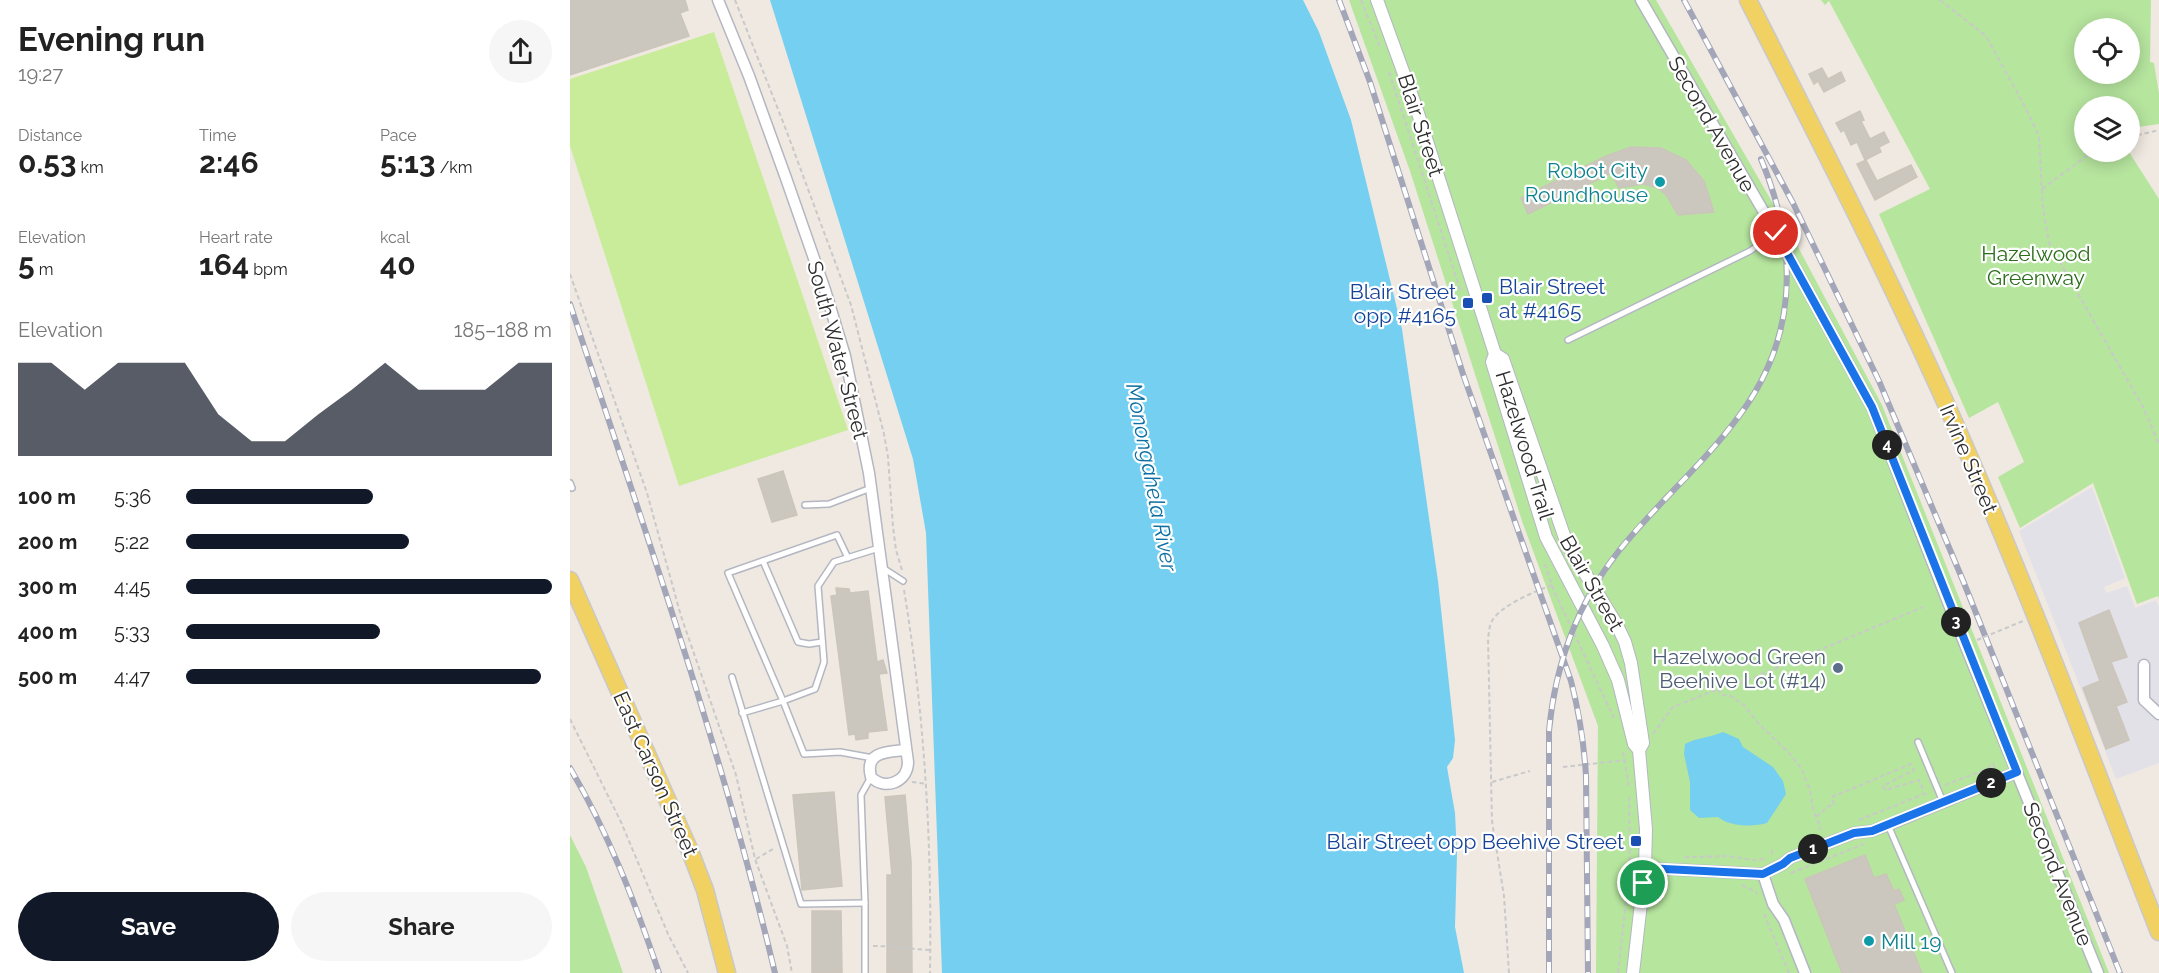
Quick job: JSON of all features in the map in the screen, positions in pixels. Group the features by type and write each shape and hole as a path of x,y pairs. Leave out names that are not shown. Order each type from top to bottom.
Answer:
{"main road":[{"name":"Irvine Street","path":"1748,0 1891,283 1969,456 2039,622 2159,932"},
{"name":"East Carson Street","path":"570,580 690,851 705,890 727,973"}],"street":[{"name":"South Water Street","path":"718,0 749,76 825,290 852,388 871,488 908,768 904,777 898,781 887,783 875,781 871,777"},
{"name":"Blair Street","path":"1377,0 1416,107 1495,354 1492,362 1546,537 1603,646 1618,680 1634,744 1643,750"},
{"name":"Second Avenue","path":"1641,0 1776,233 1872,407 2098,973"},
{"name":"Blair Street","path":"1495,354 1503,359 1567,544 1617,625 1631,663 1643,743 1646,829 1645,868 1633,973"},
{"path":"2144,665 2144,700 2159,714"},
{"path":"871,777 869,766 874,758 883,753 906,750"},
{"path":"1645,868 1763,874 1790,858 1854,833 1890,830 1943,802 2017,772"},
{"path":"1763,874 1773,904 1784,920 1804,973"}],"lane":[{"path":"1568,340 1750,251 1776,233"},
{"path":"805,505 829,504 871,488"},
{"path":"848,558 837,535 728,573 804,754 840,752 874,758"},
{"path":"742,713 815,689 824,662 818,586 834,562 879,548"},
{"path":"762,561 798,642 809,644 822,642"},
{"path":"882,567 903,581"},
{"path":"732,677 801,904 865,903"},
{"path":"1917,742 1943,802"},
{"path":"865,973 861,795 871,777"},
{"path":"1890,830 1952,973"}],"path":[{"path":"1361,0 1381,51"},
{"path":"1940,0 1986,36 2024,105 2039,136 2042,190 2049,243 2143,407 2159,444"},
{"path":"1388,70 1461,293"},
{"path":"2140,135 2159,130"},
{"path":"2042,190 2079,162"},
{"path":"570,274 647,493 681,616 736,775 755,859 787,946 792,973"},
{"path":"1543,556 1552,585 1614,719"},
{"path":"1509,973 1504,896 1492,821 1488,638 1491,621 1538,589 1552,585 1565,577"},
{"path":"1563,767 1625,760 1643,750 1673,707 1718,689 1738,684 1923,607"},
{"path":"1964,609 1971,626"},
{"path":"1977,640 2023,621"},
{"path":"1718,689 1721,695 1731,696 1744,705 1801,768 1810,790 1813,808 1821,830"},
{"path":"570,719 621,822 668,933 688,973"},
{"path":"1618,973 1630,865 1631,820 1623,749"},
{"path":"1816,817 1834,804 1832,797 1911,764 1914,770 1883,786 1885,790 1919,780 1923,789"},
{"path":"1852,823 1987,769 1993,764"},
{"path":"1492,782 1530,771"},
{"path":"927,784 930,839 930,973"},
{"path":"1785,875 1890,830"},
{"path":"755,859 782,844"},
{"path":"1683,857 1714,856 1753,860 1764,859 1778,852"},
{"path":"1750,889 1755,892 1760,902"},
{"path":"1764,913 1789,973"},
{"path":"864,946 902,946 908,949 931,950"}],"shaded area":[{"path":"2092,487 2125,578 2104,587 2106,593 2127,586 2135,608 2156,600 2159,607 2159,763 2116,779 2019,531"}],"green space":[{"path":"1349,0 1656,0 1798,247 1882,405 2109,973 1596,973 1598,726 1522,521 1410,171"},
{"name":"Hazelwood Greenway","path":"1821,0 2151,0 2150,62 2154,63 2159,94 2159,124 2140,127 2140,96 2074,96 2074,162 2135,162 2159,199 2159,599 2158,596 2137,604 2093,483 2020,528 1998,477 2024,462 1998,402 1969,418 1879,214 1930,189 1829,1 1825,5"},
{"path":"714,32 848,430 679,486 570,146 570,79"},
{"path":"570,835 586,867 623,973 570,973"}],"water":[{"name":"Monongahela River","path":"770,0 1303,0 1319,32 1351,120 1402,329 1438,581 1455,740 1453,758 1447,767 1455,813 1457,854 1455,927 1464,973 942,973 926,533 913,459"},
{"path":"1723,732 1739,739 1743,747 1773,767 1783,781 1786,794 1767,823 1735,824 1718,817 1699,818 1690,810 1690,782 1684,754 1685,744"}],"building":[{"path":"570,0 685,0 688,10 680,13 689,36 570,75"},
{"path":"1822,68 1828,79 1841,72 1845,81 1824,92 1818,81 1814,84 1809,74"},
{"path":"1860,111 1864,120 1861,121 1870,139 1884,132 1889,142 1879,147 1881,152 1865,160 1857,142 1851,145 1844,130 1841,132 1836,123"},
{"name":"Robot City Roundhouse","path":"1631,147 1661,148 1686,160 1704,181 1714,212 1678,215 1667,196 1658,188 1643,184 1619,188 1611,173 1528,214 1521,198 1604,157"},
{"path":"1866,160 1877,181 1911,165 1917,177 1875,200 1857,164"},
{"path":"783,471 797,515 772,522 758,479"},
{"path":"836,588 849,589 850,593 868,591 877,662 883,660 887,673 879,674 887,730 868,732 868,738 856,740 855,734 849,735 831,596 837,595"},
{"path":"2109,610 2127,657 2111,662 2127,702 2116,706 2129,740 2106,749 2083,688 2100,681 2079,623"},
{"path":"834,792 842,886 802,890 793,795"},
{"path":"905,795 911,861 912,973 887,973 887,875 892,875 885,797"},
{"name":"Mill 19","path":"1865,855 1874,878 1886,874 1894,891 1899,889 1904,900 1894,904 1922,973 1842,973 1805,879"},
{"path":"812,911 841,911 842,973 812,973"}],"railway":[{"path":"1339,0 1370,82 1463,374 1571,681 1581,728 1586,776 1588,973"},
{"path":"1684,0 1793,203 1879,381 1964,583 2120,973"},
{"path":"1549,973 1549,731 1557,683 1570,637 1604,572 1633,534 1725,434 1759,386 1773,355 1782,323 1786,291 1786,258 1782,225 1761,159"},
{"path":"570,304 706,720 754,888 775,973"},
{"path":"570,768 597,817 620,868 659,973"}],"place":[{"name":"Robot City Roundhouse","path":"1660,182"},
{"name":"Blair Street at #4165","path":"1487,298"},
{"name":"Blair Street opp #4165","path":"1468,303"},
{"name":"Hazelwood Green Beehive Lot (#14)","path":"1838,668"},
{"name":"Blair Street opp Beehive Street","path":"1636,841"},
{"name":"Mill 19","path":"1869,941"}],"route":[{"path":"1643,883 1645,868 1763,874 1790,858 1854,833 1872,831 2017,772 1872,407 1776,233"}]}
